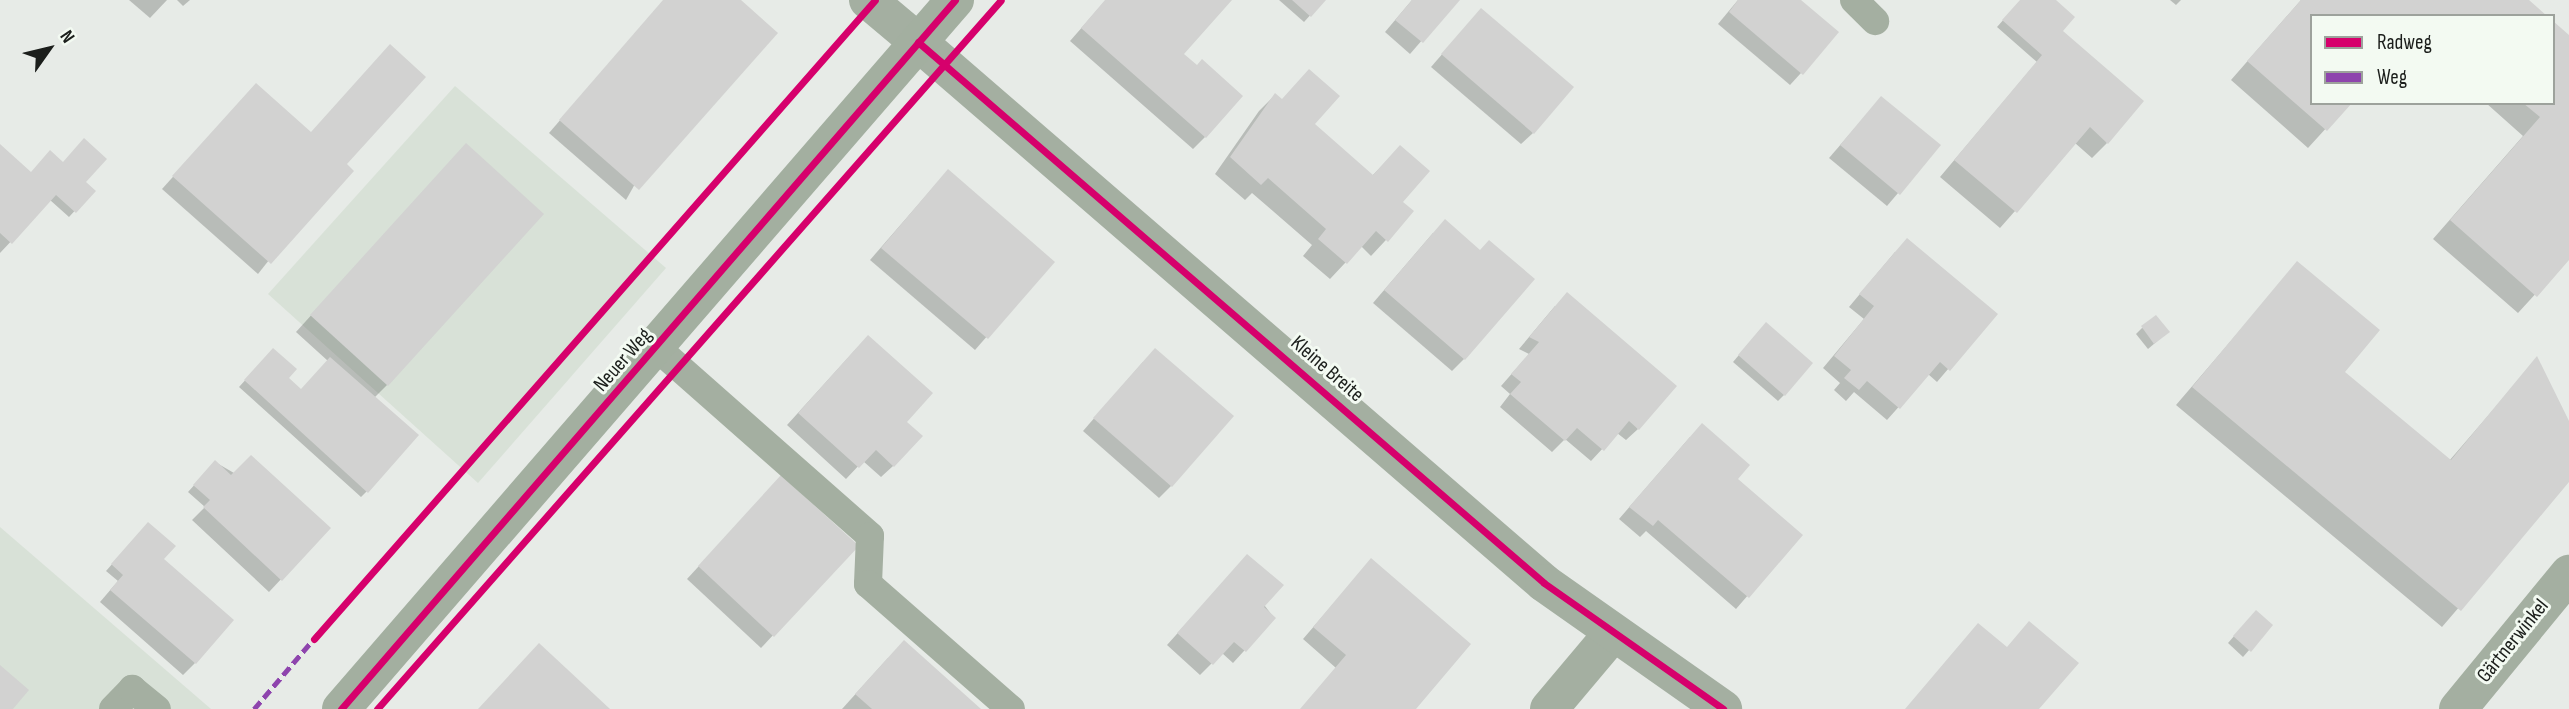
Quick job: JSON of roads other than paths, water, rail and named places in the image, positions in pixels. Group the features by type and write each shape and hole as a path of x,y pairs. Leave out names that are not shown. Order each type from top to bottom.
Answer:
{"main road":[{"name":"Neuer Weg","path":"341,709 657,348 955,0"}],"street":[{"name":"Kleine Breite","path":"868,0 1544,583 1723,709"},
{"name":"Gärtnerwinkel","path":"2458,709 2569,574"},
{"path":"1549,709 1613,633"}],"lane":[{"path":"1854,0 1875,20"},
{"path":"657,348 870,536 868,584 1011,709"},
{"path":"113,709 132,689 157,709"}]}
